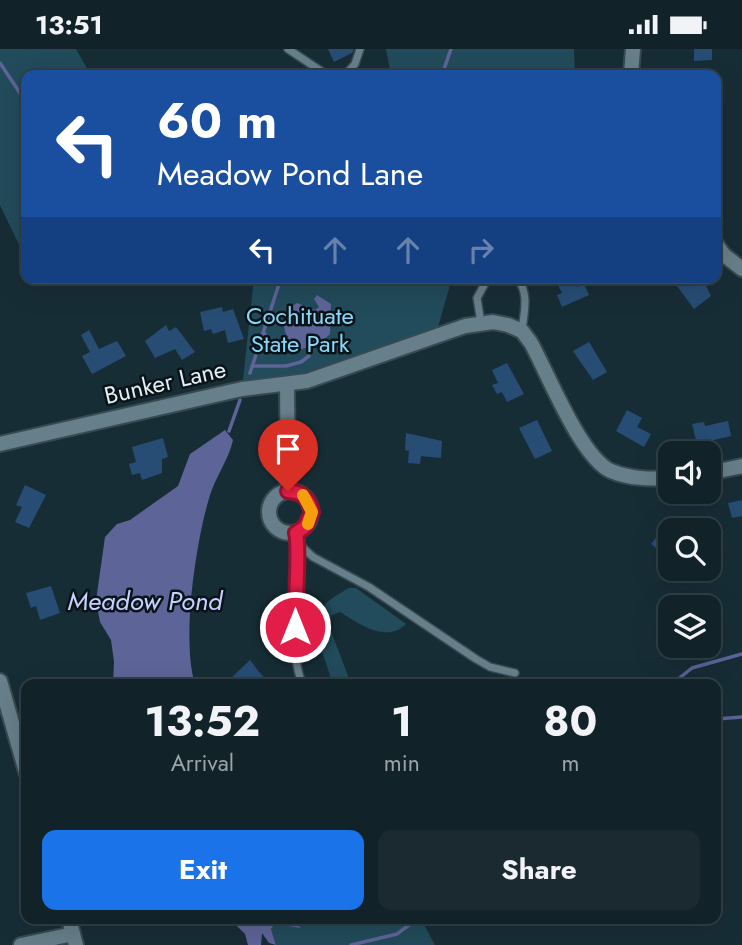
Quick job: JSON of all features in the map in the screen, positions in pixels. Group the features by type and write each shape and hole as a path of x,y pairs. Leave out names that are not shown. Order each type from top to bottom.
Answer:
{"street":[{"path":"631,70 633,49"},
{"path":"721,251 742,269"},
{"name":"Bunker Lane","path":"0,444 242,389 287,385 325,376 452,329 481,323 508,325 522,331"},
{"path":"522,331 531,343 574,428 590,452 609,471 642,479 658,478"},
{"path":"287,385 288,491"},
{"path":"721,470 742,466"},
{"path":"288,491 302,494 310,504 309,521 297,538 280,531 269,515 274,498 288,491"},
{"path":"0,681 21,754"},
{"path":"21,945 75,939"}],"lane":[{"path":"288,49 320,70"},
{"path":"350,70 355,64 360,49"},
{"path":"481,323 477,298 485,284"},
{"path":"521,284 525,294 522,331"},
{"path":"297,538 313,557 354,578 476,659 490,667 515,673"},
{"path":"297,538 294,649 301,679"}],"green space":[{"path":"0,49 76,49 88,70 21,70 21,249 0,205"},
{"path":"386,49 574,49 575,70 390,70"},
{"name":"Cochituate State Park","path":"253,284 450,284 436,334 325,376 242,389"},
{"path":"349,588 356,588 406,624 398,630 381,632 372,630 340,612 332,615 328,623 349,679 331,679 315,630 315,620 320,610"},
{"path":"275,924 424,924 435,945 276,945 271,929"}],"water":[{"path":"317,295 331,304 330,334 318,345 297,350 285,332 287,312 297,303 315,310 319,307 314,299"},
{"name":"Meadow Pond","path":"225,430 233,440 210,495 195,563 189,642 194,679 113,679 111,640 100,622 96,601 105,537 117,524 130,520 178,486 190,454"},
{"path":"235,924 275,924 271,929 276,945 269,943 262,933 261,945 248,945 245,934"},
{"path":"275,924 296,924 301,928"}],"building":[{"path":"328,49 354,49 352,53 334,62"},
{"path":"694,49 712,49 712,60 694,61"},
{"path":"558,284 576,284 577,287 584,284 589,295 562,307 557,295 562,293"},
{"path":"675,284 705,284 711,296 694,309"},
{"path":"222,307 223,312 233,309 244,339 228,343 225,330 213,334 211,329 204,331 200,312"},
{"path":"166,325 169,331 176,327 195,352 182,360 175,349 155,358 145,341"},
{"path":"89,330 99,349 117,341 126,356 92,374 82,356 90,352 81,335"},
{"path":"589,342 607,372 593,380 573,351"},
{"path":"507,363 524,394 507,402 502,392 497,394 492,385 498,383 492,370"},
{"path":"627,410 642,418 637,427 651,434 644,447 616,431"},
{"path":"537,420 552,451 535,459 519,428"},
{"path":"728,421 731,436 696,441 692,424 704,422 705,426"},
{"path":"406,433 442,441 441,458 421,456 420,464 408,463 409,451 405,450"},
{"path":"163,438 168,457 162,459 162,473 142,480 140,473 132,475 129,464 136,462 132,447"},
{"path":"25,485 46,495 29,528 15,522 22,507 16,505"},
{"path":"742,500 742,516 732,518 728,503"},
{"path":"658,535 658,550 651,544"},
{"path":"51,586 60,613 40,620 36,606 31,608 26,593"},
{"path":"250,660 266,679 230,679"}],"waterway":[{"path":"444,70 451,49"},
{"path":"0,63 21,94"},
{"path":"250,373 279,284"},
{"path":"264,333 273,348 291,344"},
{"path":"252,366 286,366 301,362 309,356 308,348"},
{"path":"229,431 240,400"},
{"path":"678,679 692,668 742,654"},
{"path":"721,719 742,717"},
{"path":"351,945 397,934 410,924"}],"slow traffic":[{"path":"303,495 312,512 308,524"}],"route":[{"path":"288,491 302,494 310,504 312,512 305,527 296,533 299,543 295,562 295,627"}]}
